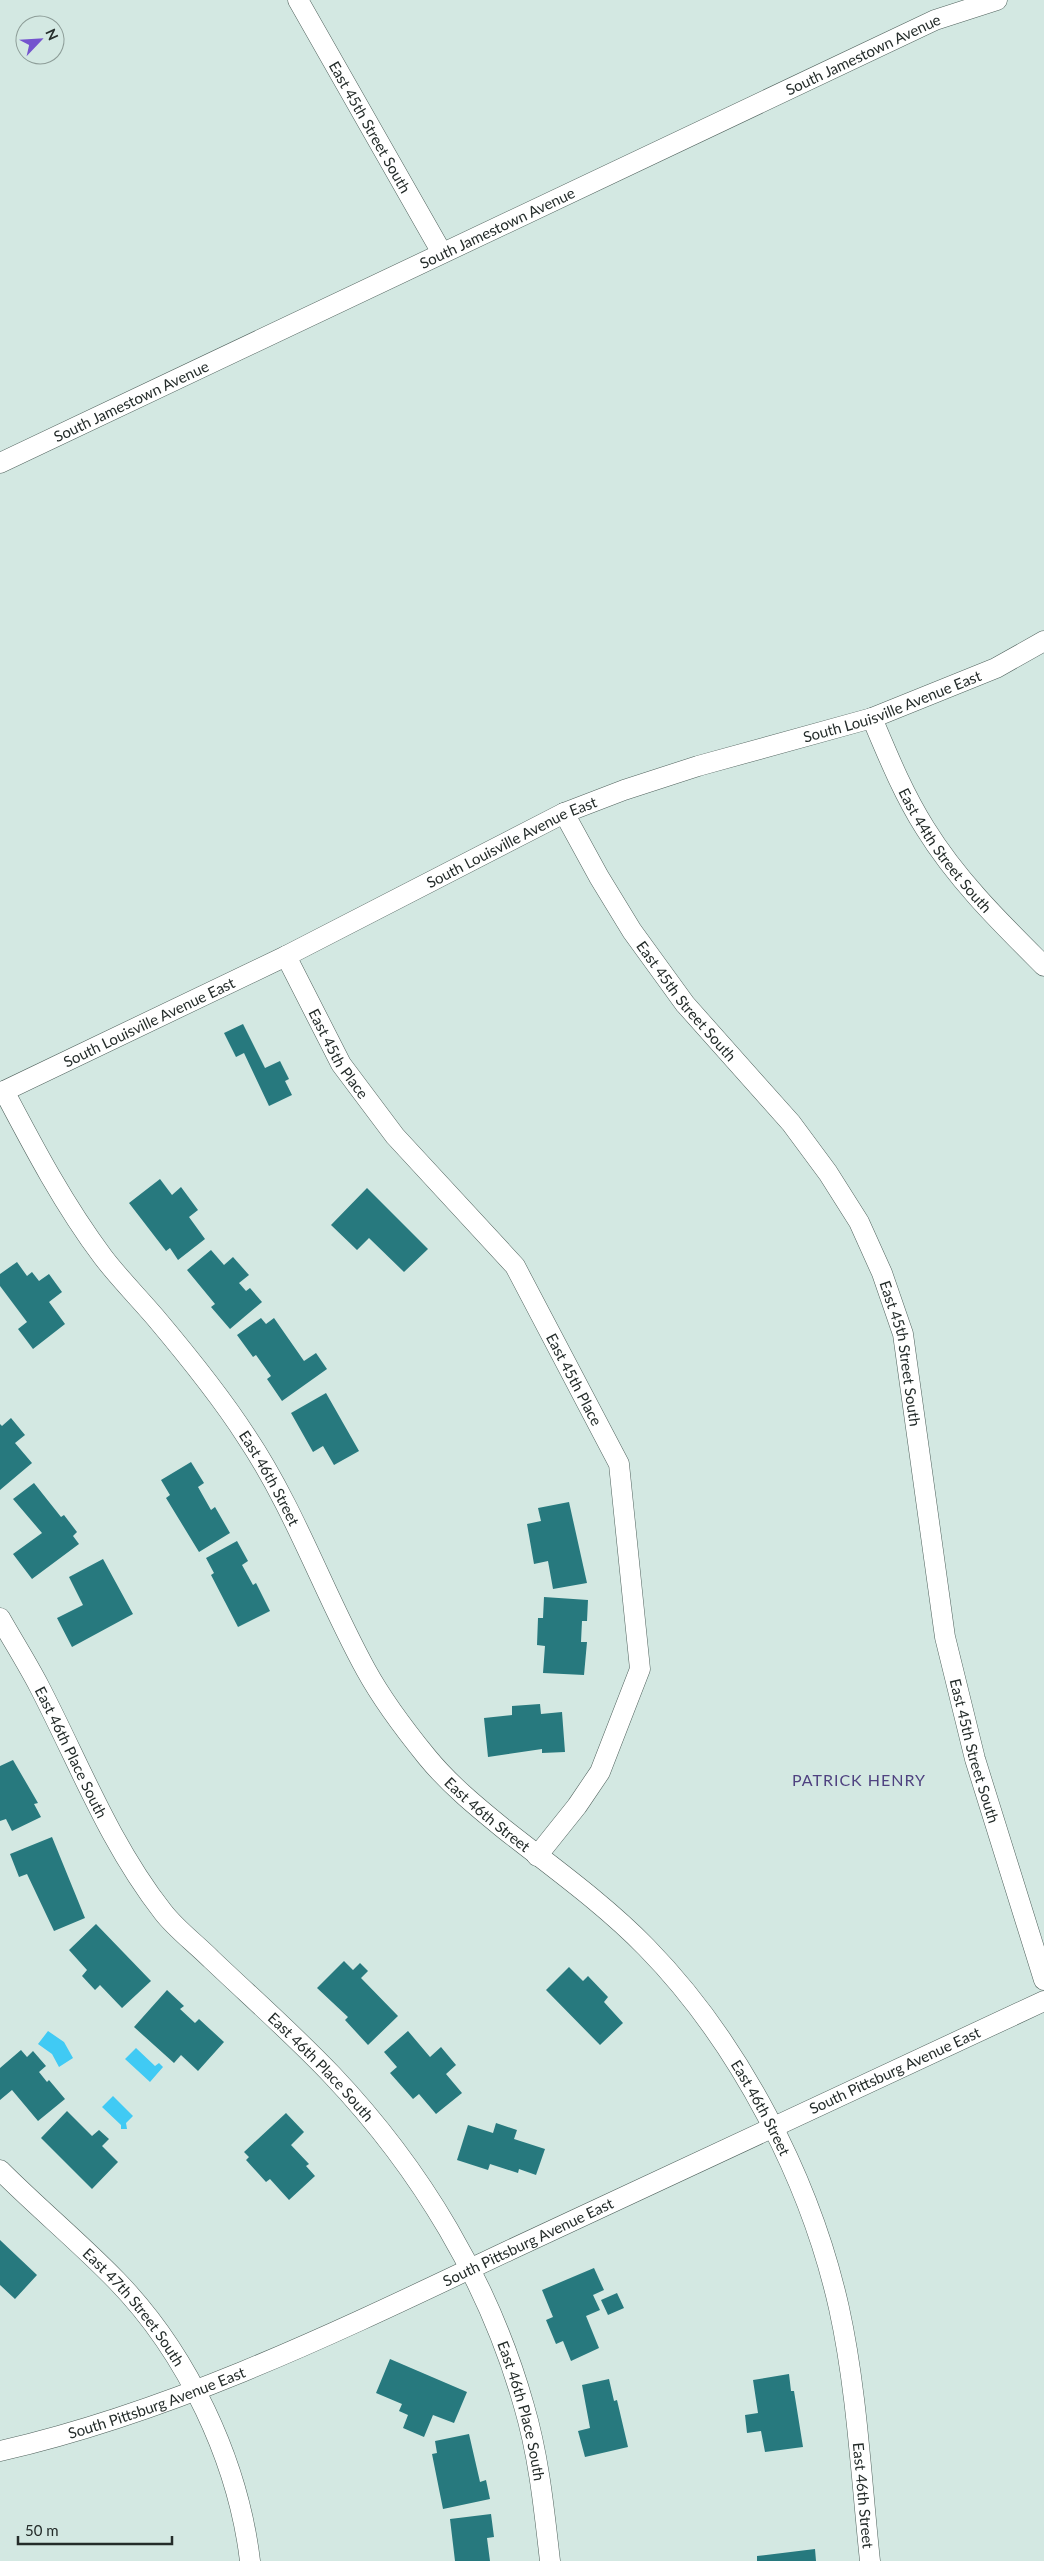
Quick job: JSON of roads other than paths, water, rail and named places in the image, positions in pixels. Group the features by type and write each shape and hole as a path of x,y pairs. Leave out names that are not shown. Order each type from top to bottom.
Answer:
{"street":[{"name":"East 45th Street South","path":"298,0 442,253"},
{"name":"South Jamestown Avenue","path":"0,463 936,20 976,5 997,0"},
{"name":"South Louisville Avenue East","path":"2,1092 286,956 564,813 624,790 698,766 872,718 996,668 1044,640"},
{"name":"East 44th Street South","path":"872,718 900,784 925,828 951,865 989,911 1044,966"},
{"name":"East 45th Street South","path":"564,813 599,878 632,931 680,996 791,1123 828,1173 859,1222 882,1273 904,1334 946,1637 975,1759 1044,1980"},
{"name":"East 45th Place","path":"286,956 341,1064 395,1136 515,1266 619,1464 640,1669 600,1772 577,1806 537,1856"},
{"name":"East 46th Street","path":"2,1092 73,1215 105,1260 200,1373 248,1438 293,1519 368,1673 398,1720 431,1762 469,1800 602,1907 648,1949 691,2001 734,2059 771,2126 803,2193 823,2246 840,2311 849,2369 870,2561"},
{"name":"East 46th Place South","path":"0,1618 39,1687 81,1775 134,1872 165,1915 339,2083 392,2147 440,2214 472,2268 505,2347 525,2408 542,2491 550,2561"},
{"name":"South Pittsburg Avenue East","path":"0,2451 134,2414 335,2334 771,2126 1044,2001"},
{"name":"East 47th Street South","path":"0,2170 116,2281 169,2348 195,2390 211,2423 228,2466 240,2503 250,2561"}],"water":[{"path":"48,2031 64,2042 73,2058 59,2067 52,2054 38,2044"},
{"path":"136,2048 155,2066 159,2063 163,2067 150,2082 125,2059"},
{"path":"113,2096 133,2116 126,2123 127,2129 121,2129 121,2125 102,2107"}],"district":[{"name":"PATRICK HENRY","path":"859,1779"}]}
